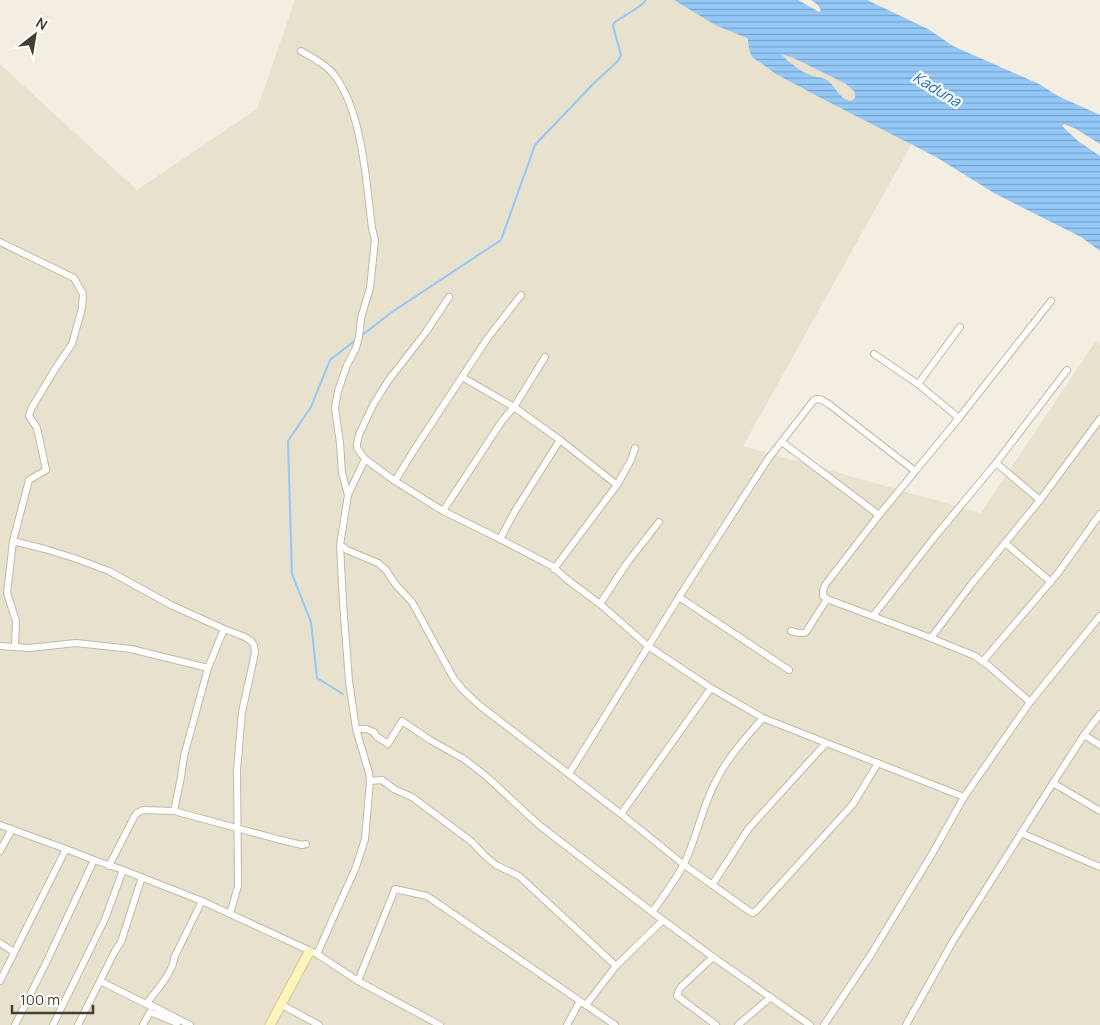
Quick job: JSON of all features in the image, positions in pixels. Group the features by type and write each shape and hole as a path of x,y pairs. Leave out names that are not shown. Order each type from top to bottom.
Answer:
{"street":[{"path":"301,51 334,75 346,94 355,120 361,148 375,240 370,288 361,318 358,342 347,365 338,391 335,408 342,473 348,495"},
{"path":"0,242 74,278 83,294 82,308 72,344 55,369 29,416 37,428 46,470 29,480 13,541 7,593 16,620 15,648"},
{"path":"395,481 487,339 521,295"},
{"path":"450,297 388,381 373,405 359,435 357,444 365,459 395,481 443,511 500,539 554,569 600,604 648,646 711,688 763,718 964,797"},
{"path":"1030,702 975,656 823,596 825,585 879,515 959,418 1051,301"},
{"path":"918,384 960,327"},
{"path":"874,354 918,384 959,418"},
{"path":"443,511 502,421 514,407 545,357"},
{"path":"873,616 996,463 1067,370"},
{"path":"462,377 514,407 617,485"},
{"path":"569,774 678,596 768,459 814,400 822,400 915,471"},
{"path":"931,638 970,586 1040,500 1100,419"},
{"path":"500,539 515,511 560,440"},
{"path":"782,442 879,515"},
{"path":"554,569 617,485 631,460 635,448"},
{"path":"270,1025 313,953 356,868 365,839 370,782 356,729 349,681 342,603 340,544 348,495 365,459"},
{"path":"996,463 1040,500"},
{"path":"983,661 1051,582 1100,514"},
{"path":"600,604 627,563 659,522"},
{"path":"13,541 45,549 110,571 170,605 244,637 254,645 255,653 242,712 237,770 238,886 230,914"},
{"path":"1005,543 1051,582"},
{"path":"340,544 347,550 378,563 386,570 396,585 412,602 450,672 462,690 684,864 750,912 757,910 853,804 878,763"},
{"path":"678,596 790,670"},
{"path":"791,631 806,632 827,599"},
{"path":"824,1025 870,956 964,797 1030,702 1100,616"},
{"path":"174,811 184,756 208,668 224,629"},
{"path":"0,646 29,648 76,643 131,649 208,668"},
{"path":"621,814 711,688"},
{"path":"906,1025 952,940 1020,833 1100,714"},
{"path":"652,912 684,864 706,802 717,778 739,746 763,718"},
{"path":"356,729 366,729 374,732 376,736 388,744 402,721 430,740 464,759 486,776 540,825 652,912 810,1025"},
{"path":"1084,736 1100,745"},
{"path":"712,885 749,828 826,743"},
{"path":"370,782 382,780 394,790 412,797 472,842 496,865 519,876 616,966"},
{"path":"1053,783 1100,811"},
{"path":"109,866 137,813 144,810 174,811 302,845 306,844"},
{"path":"0,825 66,848 202,901 313,953 430,1023 440,1025"},
{"path":"0,851 12,829"},
{"path":"1020,833 1100,866"},
{"path":"0,981 66,848"},
{"path":"15,1025 94,860"},
{"path":"53,1025 106,918 123,870"},
{"path":"78,1025 121,942 142,877"},
{"path":"358,980 395,889 427,896 615,1025"},
{"path":"190,1025 147,1003 174,962 174,958 202,901"},
{"path":"567,1025 583,1003 616,966 663,920"},
{"path":"0,943 14,952"},
{"path":"713,957 680,988 678,996 716,1025"},
{"path":"100,981 190,1025"},
{"path":"738,1025 771,997"},
{"path":"282,1005 319,1025"},
{"path":"143,1025 150,1012 183,1025"}],"shaded area":[{"path":"295,0 777,0 939,95 743,446 981,513 1096,341 1100,345 1100,1025 0,1025 0,64 137,190 257,109"}],"water":[{"name":"Kaduna","path":"674,0 798,0 819,12 821,10 818,5 811,0 867,0 928,29 953,46 1039,84 1058,96 1100,115 1100,144 1076,129 1064,124 1062,126 1078,141 1100,156 1100,251 1081,237 994,193 936,157 776,74 752,57 747,38 717,26","holes":["781,54 846,84 854,91 855,98 851,101 847,100 824,78 812,76 802,71"]}],"waterway":[{"path":"361,336 392,312 501,240 535,145 594,83 618,61 621,55 613,26 615,22 646,0"},
{"path":"343,694 317,678 311,622 292,574 288,441 311,407 330,360 357,339"}]}
